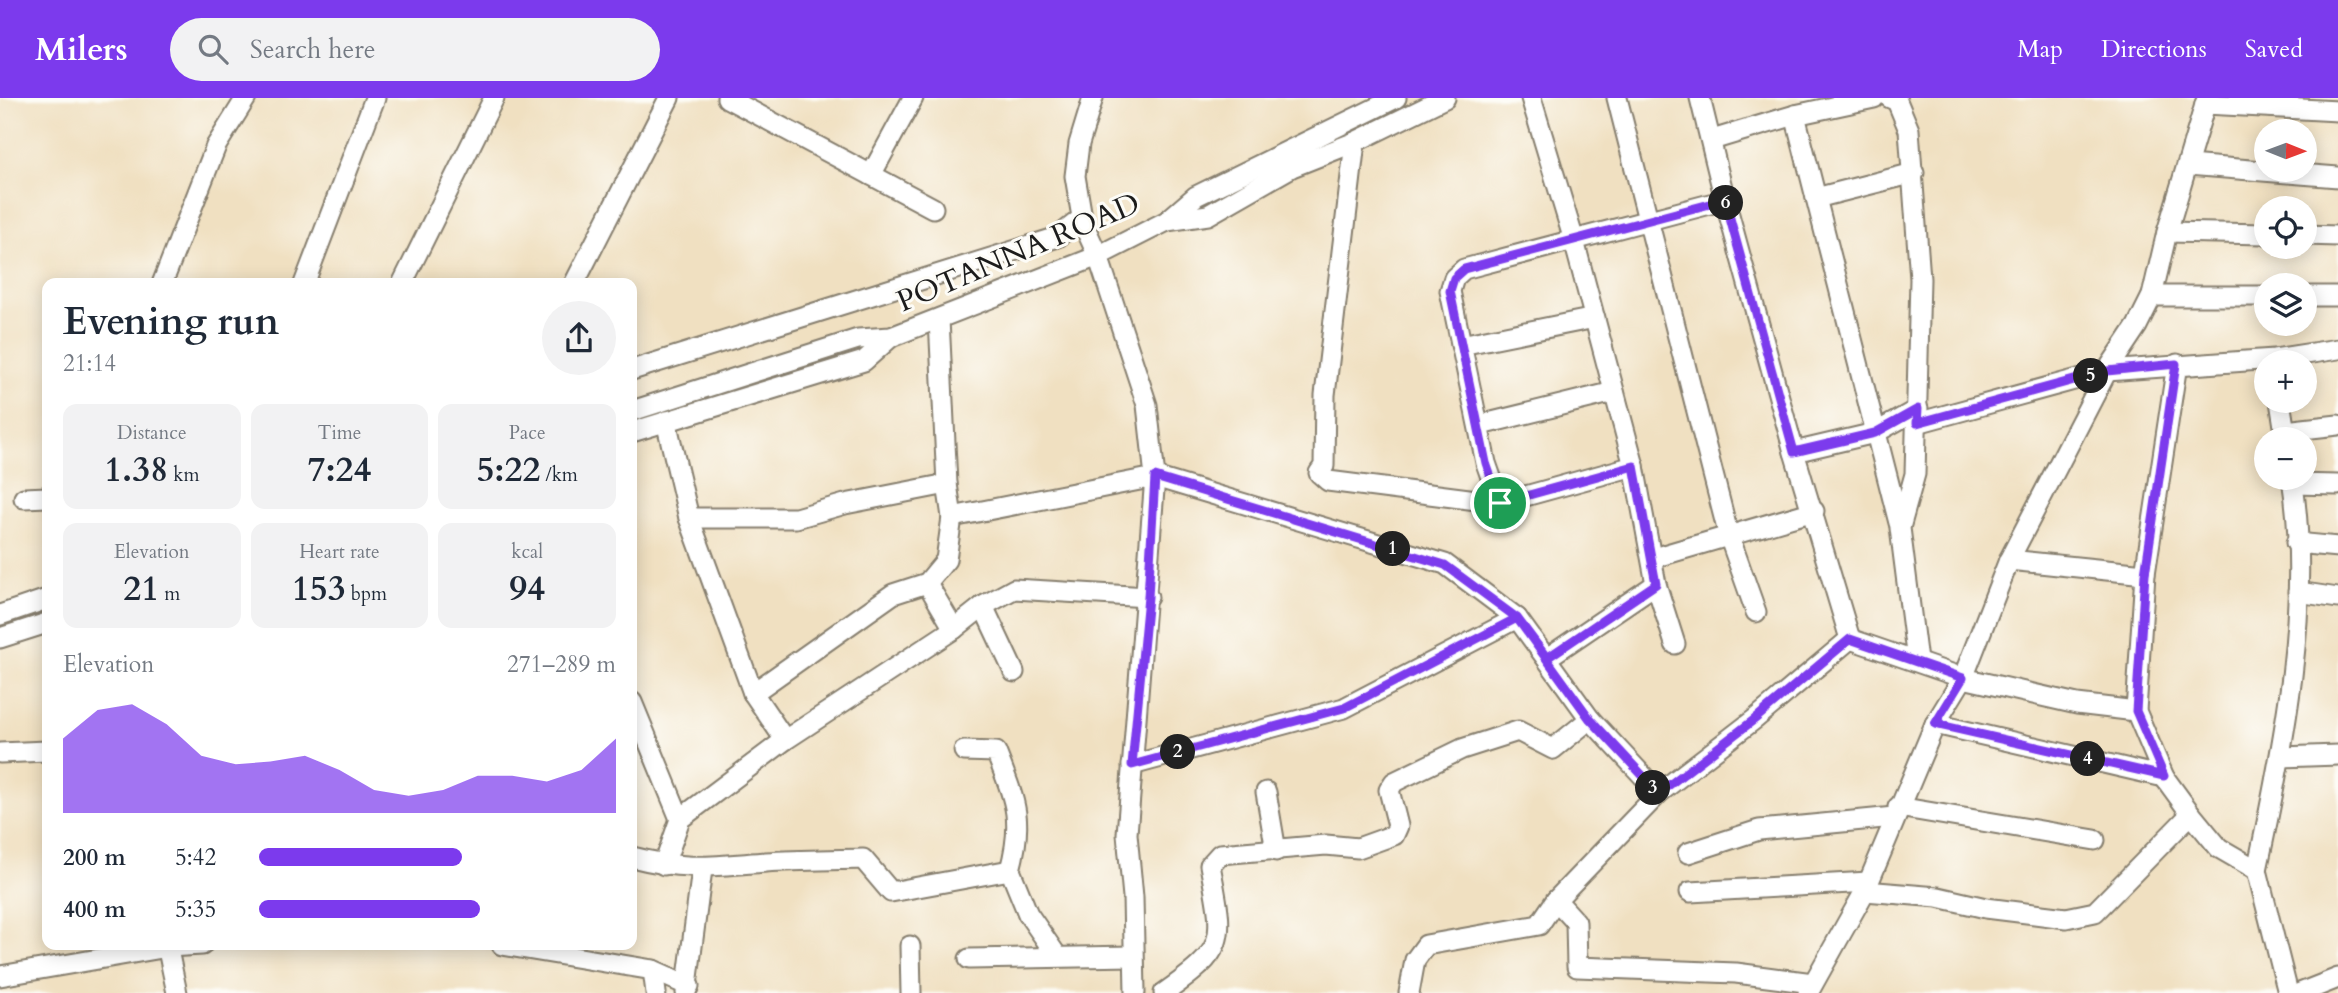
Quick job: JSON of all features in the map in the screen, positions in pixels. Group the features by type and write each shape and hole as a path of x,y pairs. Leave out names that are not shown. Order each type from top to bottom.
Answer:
{"street":[{"path":"164,278 216,146 246,98"},
{"path":"306,278 375,98"},
{"path":"405,278 494,98"},
{"path":"577,278 669,98"},
{"path":"727,98 933,208"},
{"path":"872,175 913,98"},
{"path":"1093,98 1079,144 1075,176 1085,226 1098,256 1147,405 1155,477 1148,597 1127,834 1133,897 1135,993"},
{"name":"POTANNA ROAD","path":"637,409 858,339 891,337 1098,256 1167,221 1196,196 1396,98"},
{"name":"POTANNA ROAD","path":"1167,221 1208,215 1292,167 1355,142 1445,98"},
{"path":"1531,98 1595,318 1634,466 1656,584 1675,644"},
{"path":"1617,98 1650,218 1728,533 1756,612"},
{"path":"1700,98 1794,452 1814,510 1850,639"},
{"path":"1712,140 1795,115 1874,98"},
{"path":"1890,98 1897,101 1909,130 1920,279 1919,418 1915,474 1900,528"},
{"path":"1556,900 1576,922 1577,967 1736,973 1810,988 1867,887 1896,812 1935,724 1963,678 2009,560 2107,371 2137,326 2152,296 2166,232 2206,101 2338,111"},
{"path":"1795,115 1900,528 1917,661"},
{"path":"1355,142 1325,395 1324,466 1320,473 1328,481 1500,503 1634,466"},
{"path":"2188,164 2338,177"},
{"path":"1816,198 1914,173"},
{"path":"1500,503 1486,463 1461,345 1450,291 1454,278 1464,269 1573,237 1725,200"},
{"path":"637,368 1058,237 1085,226"},
{"path":"2166,232 2254,234"},
{"path":"2317,235 2338,236"},
{"path":"2152,296 2254,296"},
{"path":"2317,296 2338,296"},
{"path":"1461,345 1595,318"},
{"path":"753,693 893,594 927,583 946,560 952,517 947,484 939,319"},
{"name":"POTANNA ROAD","path":"637,430 864,361 891,337"},
{"path":"2317,353 2338,349"},
{"path":"1794,452 1875,433 1919,418 1942,416 2107,371 2176,364 2254,361"},
{"path":"2176,364 2145,574 2136,711 2164,776 2191,814 2219,848 2257,870"},
{"path":"1480,425 1614,392"},
{"path":"666,421 689,519 753,693 785,740"},
{"path":"2317,429 2338,425"},
{"path":"952,517 1155,477 1445,565 1517,618 1590,719 1659,793"},
{"path":"2317,483 2338,485"},
{"path":"689,519 796,517 845,503 947,484"},
{"path":"2288,993 2257,870 2281,757 2298,592 2293,490"},
{"path":"24,498 42,497"},
{"path":"1653,558 1728,533 1814,510"},
{"path":"2296,543 2338,547"},
{"path":"2009,560 2145,574"},
{"path":"927,583 954,629"},
{"path":"1547,658 1656,584"},
{"path":"664,865 680,819 785,740 954,629 983,606 1014,589 1148,597"},
{"path":"2298,592 2338,598"},
{"path":"0,615 42,601"},
{"path":"983,606 1014,672"},
{"path":"1132,765 1344,708 1517,618"},
{"path":"0,638 42,625"},
{"path":"1850,639 1963,678 2077,704 2136,711"},
{"path":"1409,993 1415,960 1426,945 1539,925 1556,900 1659,793 1755,719 1850,639"},
{"path":"637,714 680,819"},
{"path":"1164,993 1209,957 1219,940 1218,906 1210,866 1213,859 1220,854 1326,845 1358,848 1394,835 1398,826 1389,790 1394,782 1462,749 1518,731 1553,749 1590,719"},
{"path":"1935,724 2164,776"},
{"path":"0,753 42,751"},
{"path":"964,751 996,752 1018,809 1018,839 1010,870 1028,914 1057,956"},
{"path":"2281,757 2338,755"},
{"path":"1266,792 1276,851"},
{"path":"1688,853 1759,830 1896,812 2095,840"},
{"path":"1690,891 1867,887 1938,897 1986,908 2066,918 2095,912 2191,814"},
{"path":"637,858 664,865 702,869 766,862 863,859 891,891 1010,870"},
{"path":"532,950 653,970 687,990 702,869"},
{"path":"910,946 911,993"},
{"path":"0,976 146,950"},
{"path":"169,950 177,993"},
{"path":"969,959 1133,956"},
{"path":"653,970 656,993"},
{"path":"2306,992 2338,978"}],"route":[{"path":"1500,503 1486,463 1461,345 1450,291 1454,278 1464,269 1573,237 1725,200 1794,452 1875,433 1918,409 1917,423 2107,371 2176,364 2145,574 2136,711 2164,776 1935,724 1963,678 1850,639 1755,719 1659,793 1590,719 1517,618 1344,708 1132,765 1148,597 1155,477 1445,565 1517,618 1547,658 1656,584 1634,466 1500,503"}]}
